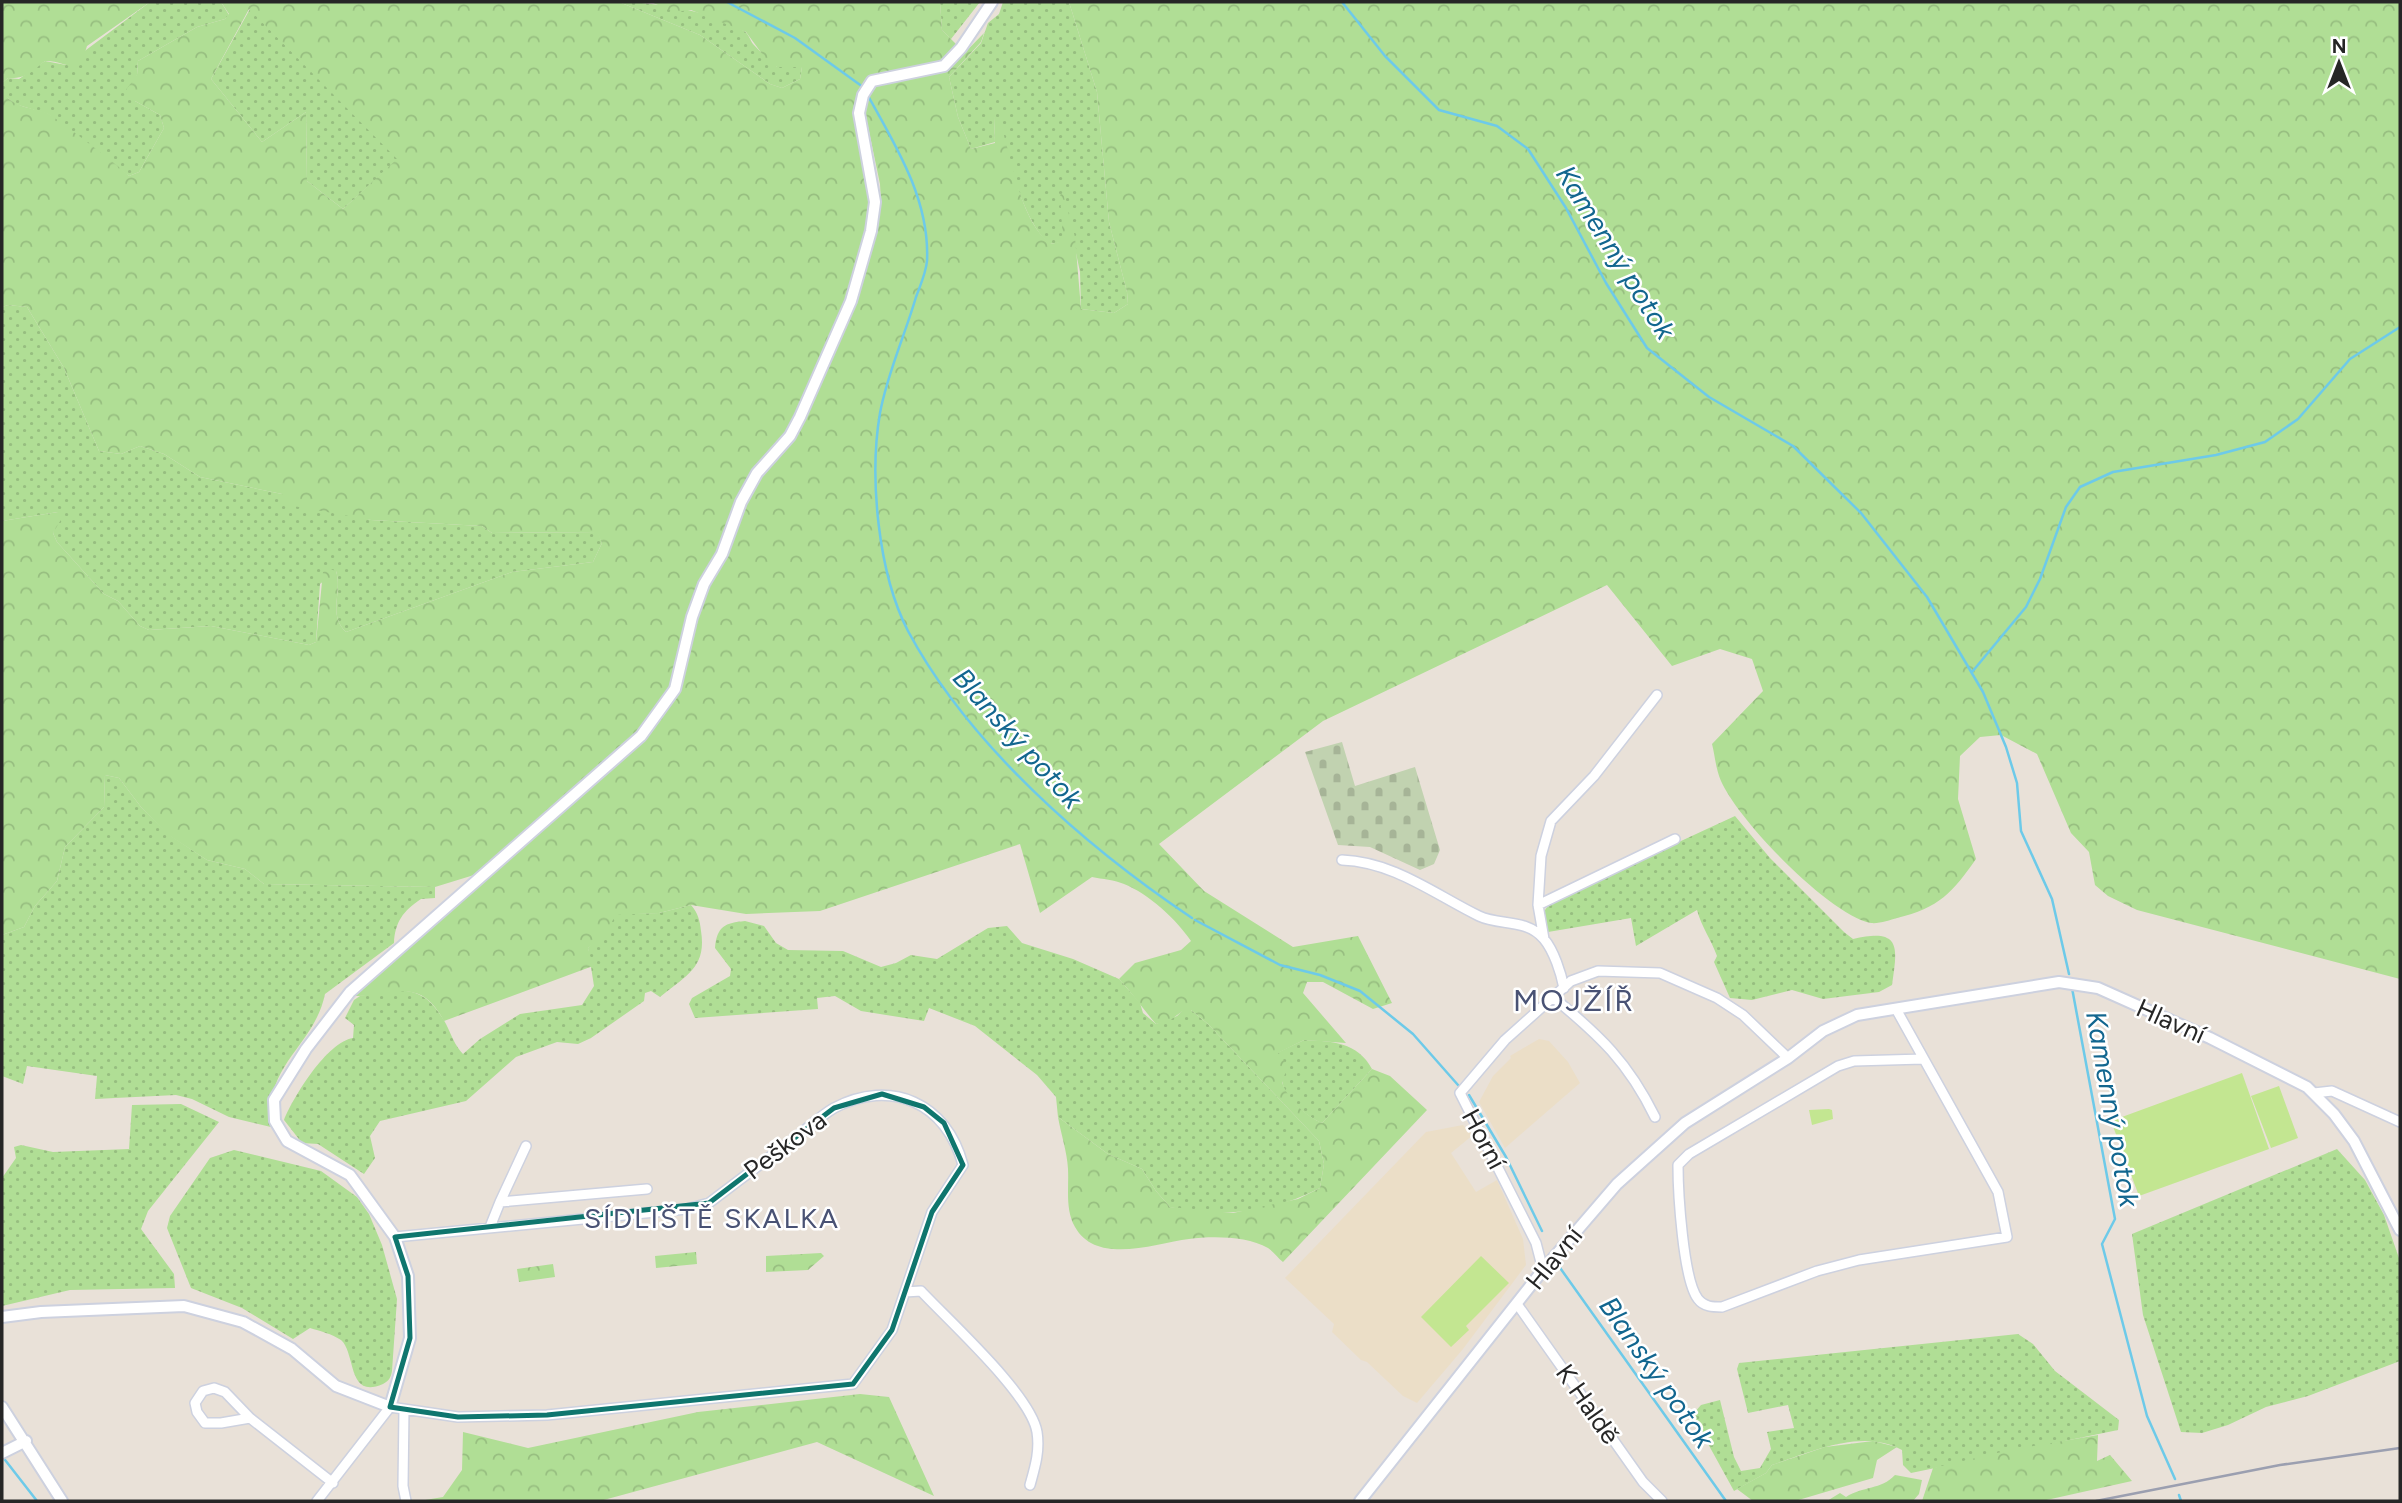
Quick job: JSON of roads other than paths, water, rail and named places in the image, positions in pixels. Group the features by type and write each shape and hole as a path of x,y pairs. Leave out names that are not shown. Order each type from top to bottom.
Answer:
{"street":[{"path":"317,1501 390,1406 410,1338 408,1276 396,1237 350,1175 287,1141 275,1121 274,1100 306,1049 350,992 640,736 675,689 692,617 704,584 722,554 741,502 757,472 790,436 800,417 854,290 871,231 875,202 859,113 863,95 872,81 944,66 961,48 992,2"},
{"path":"1564,988 1561,974 1544,939 1538,905 1544,842 1551,821 1594,776 1657,695"},
{"path":"1538,905 1675,839"},
{"path":"1342,860 1365,861 1386,869 1434,889 1480,917 1529,927 1544,939"},
{"path":"1655,1117 1636,1079 1602,1038 1554,998 1571,981 1598,971 1660,973 1717,998 1743,1015 1788,1058"},
{"name":"Hlavní","path":"1360,1501 1594,1209 1658,1146 1706,1109 1788,1058 1834,1024 1857,1015 2059,982 2084,984 2210,1038 2299,1082 2314,1093 2354,1141 2400,1230"},
{"name":"Horní","path":"1543,1270 1536,1243 1460,1093 1505,1040 1554,998"},
{"path":"1896,1009 1998,1192 2007,1237 1859,1260 1817,1271 1722,1307 1708,1307 1698,1300 1693,1289 1678,1191 1678,1165 1689,1154 1838,1066 1854,1061 1923,1059"},
{"path":"2314,1093 2332,1091 2400,1122"},
{"name":"Peškova","path":"390,1406 458,1417 547,1415 853,1384 892,1330 932,1212 963,1165 958,1145 944,1122 925,1107 902,1097 882,1094 834,1108 709,1203 687,1209 396,1237"},
{"path":"490,1227 526,1146"},
{"path":"500,1202 647,1189"},
{"path":"905,1292 921,1291 1026,1404 1037,1432 1038,1454 1030,1485"},
{"name":"K Haldě","path":"1517,1304 1643,1482 1662,1501"},
{"path":"2,1317 41,1312 184,1306 243,1322 292,1349 336,1386 390,1406"},
{"path":"250,1418 205,1423 197,1412 195,1403 203,1391 214,1388 225,1392 250,1418 333,1483"},
{"path":"2,1407 62,1501"},
{"path":"404,1409 403,1486 406,1501"},
{"path":"4,1452 26,1441"}],"waterway":[{"name":"Blanský potok","path":"727,2 795,38 863,87"},
{"name":"Kamenný potok","path":"1342,2 1385,56 1439,110 1497,126 1528,149 1566,208 1606,283 1647,348 1709,397 1793,446 1861,513 1927,597 1983,692 2006,747 2017,783 2021,831 2052,899 2069,974"},
{"name":"Blanský potok","path":"867,94 909,174 923,216 926,238 925,270 887,384 877,438 876,495 879,524 889,581 898,608 933,673 963,714 1033,791 1111,859 1192,918"},
{"path":"1972,672 2026,607 2040,579 2066,507 2080,487 2113,472 2216,455 2265,442 2298,419 2350,359 2400,327"},
{"name":"Blanský potok","path":"1195,920 1280,965 1320,975 1360,991 1413,1034 1458,1085"},
{"name":"Kamenný potok","path":"2072,988 2115,1219 2102,1244 2147,1416 2175,1479"},
{"name":"Blanský potok","path":"1469,1095 1506,1157 1542,1231"},
{"name":"Blanský potok","path":"1558,1265 1726,1501"},
{"path":"2,1456 37,1501"},
{"name":"Kamenný potok","path":"2179,1495 2181,1501"}],"railway":[{"path":"2096,1501 2280,1465 2400,1448"}],"district":[{"name":"MOJŽÍŘ","path":"1574,1001"},
{"name":"SÍDLIŠTĚ SKALKA","path":"712,1218"}]}
